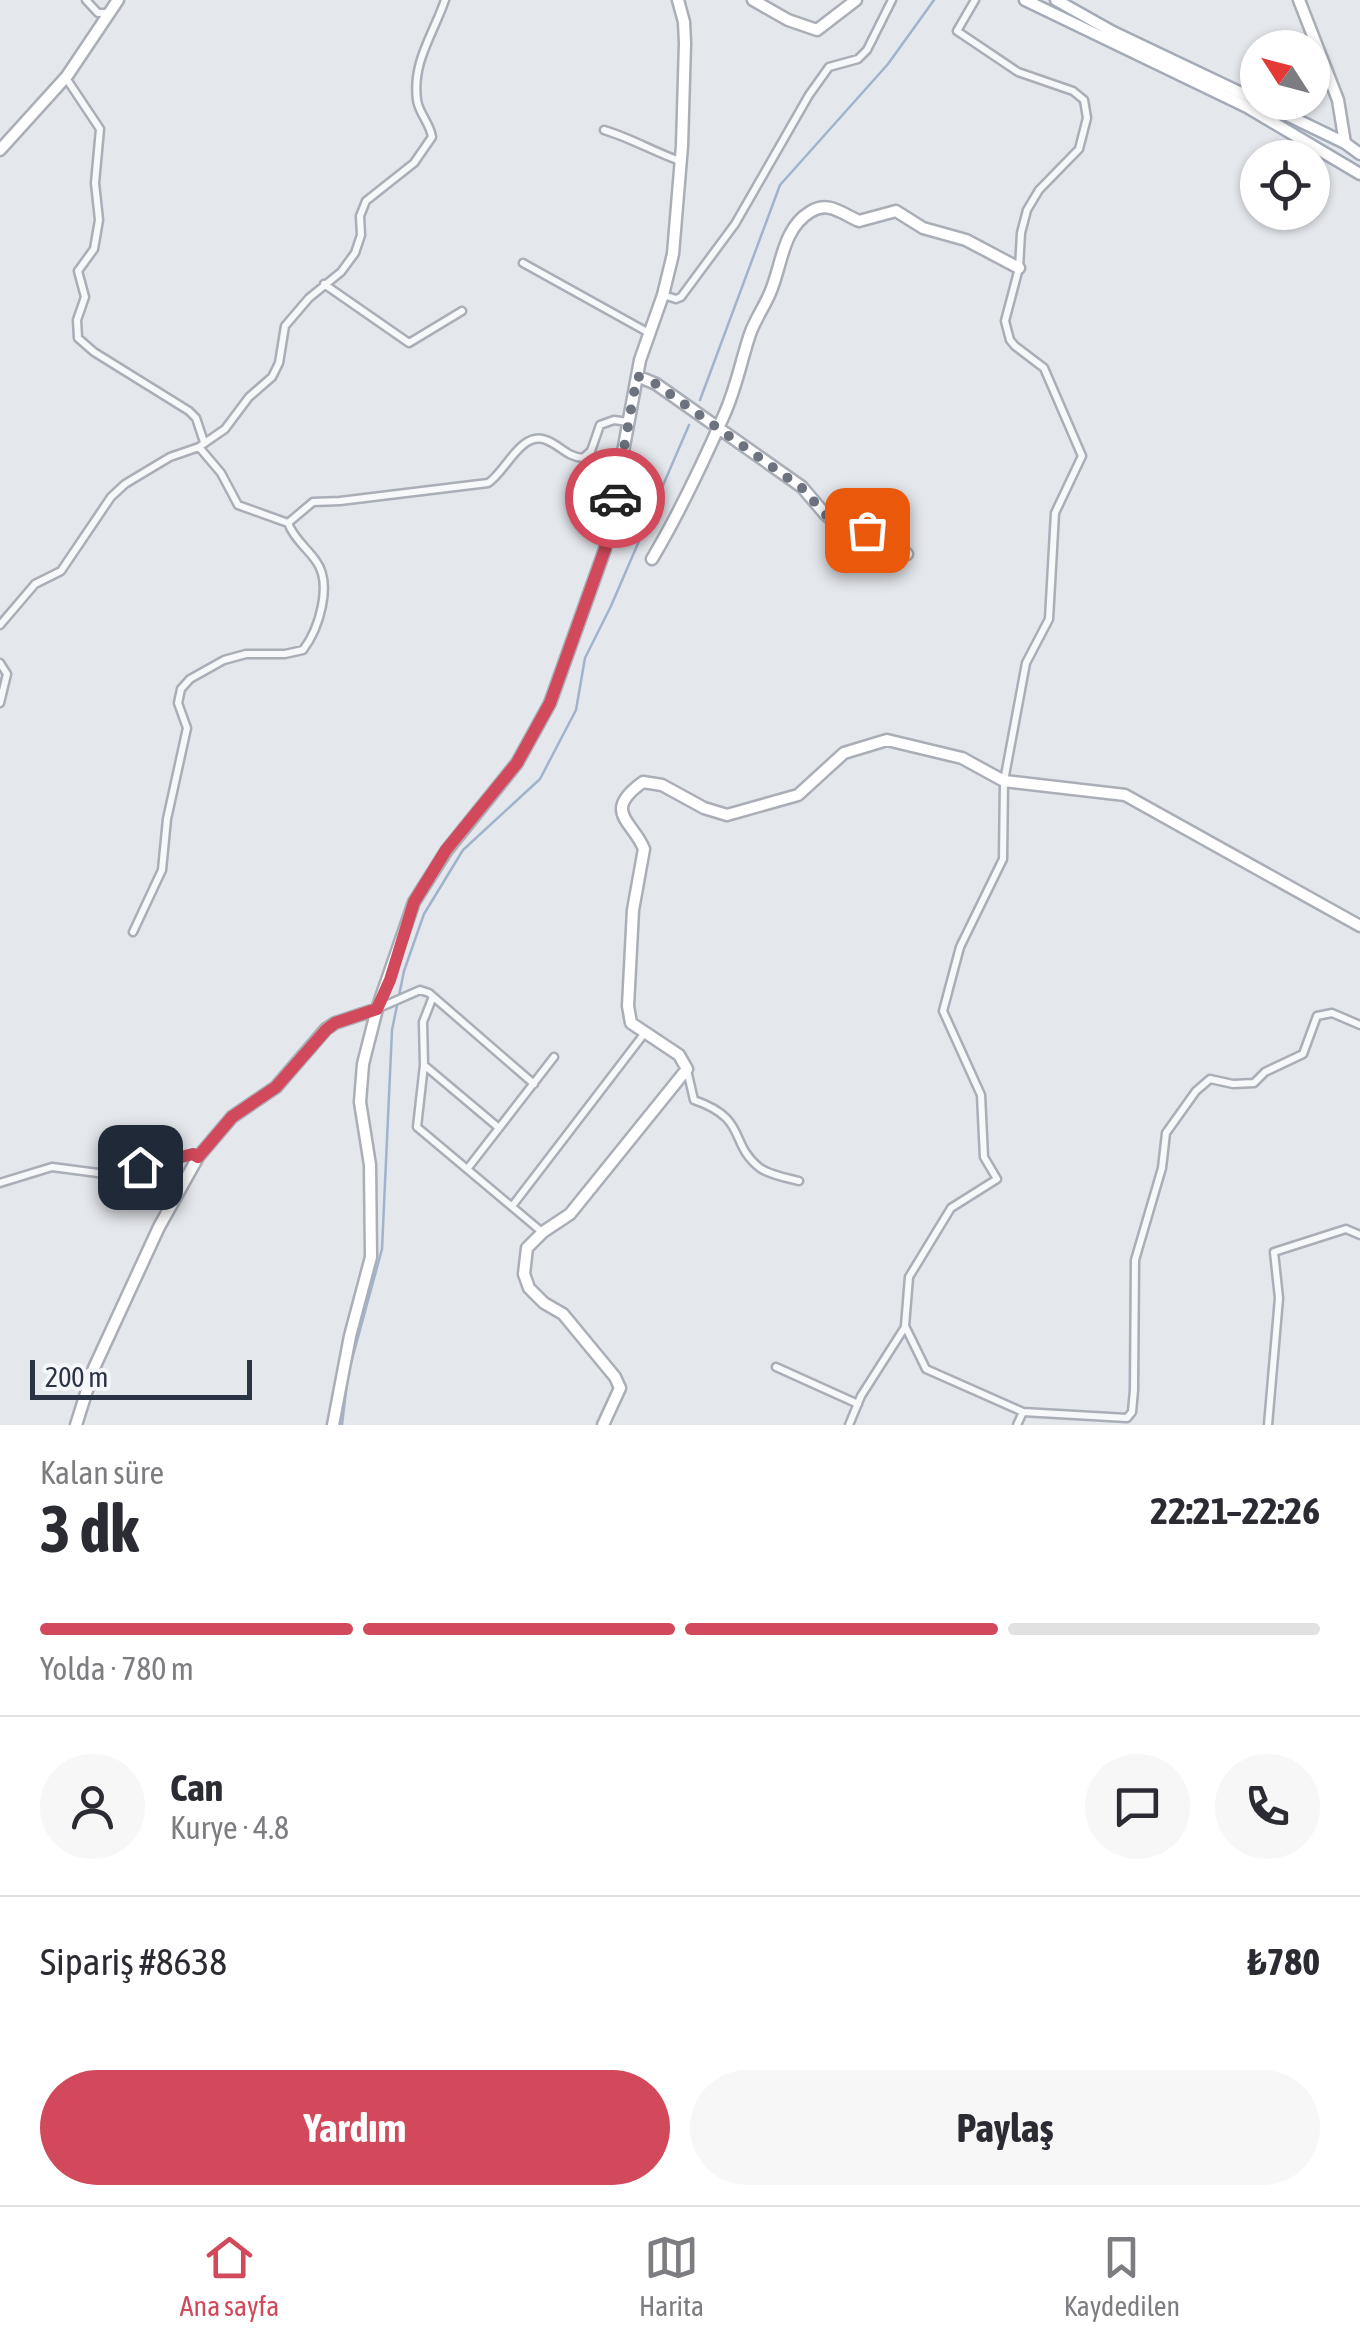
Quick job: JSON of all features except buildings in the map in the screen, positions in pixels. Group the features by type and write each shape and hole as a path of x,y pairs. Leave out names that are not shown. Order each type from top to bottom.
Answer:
{"street":[{"path":"86,0 98,13 109,13"},
{"path":"0,150 67,76 118,0"},
{"path":"0,625 35,584 61,571 111,497 125,484 224,430 249,397 272,378 279,363 284,326 341,272 355,253 366,201 414,162 432,137 419,109 415,74 445,0"},
{"path":"333,1425 350,1336 371,1257 370,1165 360,1102 363,1064 377,1009 414,902 446,850 517,763 550,703 605,549 637,376 673,254 684,22 678,0"},
{"path":"753,0 788,20 817,30 856,0"},
{"path":"663,295 680,297 734,224 809,95 829,67 858,60 867,50 892,0"},
{"path":"974,0 958,31 1018,72 1073,91 1086,107 1079,149 1038,190 1027,210 1019,268 1006,311 1006,331 1022,353 1044,368 1082,456 1055,513 1049,618 1026,662 1004,780 1003,860 960,946 943,1010 981,1095 984,1156 996,1179 951,1208 908,1277 906,1326 926,1369 1022,1412 1127,1418 1132,1412 1135,1260 1162,1168 1166,1133 1196,1090 1210,1079 1254,1083 1265,1072 1303,1054 1317,1016 1332,1013 1360,1025"},
{"path":"1025,0 1247,107 1360,174"},
{"path":"1056,0 1112,32 1240,93"},
{"path":"1298,0 1338,100 1345,143"},
{"path":"67,76 65,81 100,129 95,182 99,220 94,249 78,271 84,297 77,320 78,338 196,418 202,444 238,505 288,523 324,577 325,588 312,637 299,653 246,654 224,660 190,679 181,689 178,703 187,728 167,819 162,870 133,932"},
{"path":"1297,120 1360,154"},
{"path":"604,130 680,161"},
{"path":"652,559 686,503 726,412 784,249 794,228 814,209 830,207 859,221 896,211 922,228 966,240 1019,268"},
{"path":"523,263 650,333"},
{"path":"324,284 410,344 462,311"},
{"path":"637,376 656,384 802,488 856,541 867,530 907,554"},
{"path":"288,523 320,500 488,483 501,474 520,448 538,438 583,458 591,451 600,425 614,420 630,422"},
{"path":"0,663 7,674 0,703"},
{"path":"799,1181 761,1169 745,1151 730,1119 716,1108 694,1100 687,1069 678,1055 631,1023 628,1006 633,910 644,848 623,821 622,813 629,796 643,782 662,786 727,815 798,796 844,753 888,740 962,758 1004,780 1125,795 1360,926"},
{"path":"76,1425 94,1368 158,1227 198,1157 232,1117 276,1087 335,1023 420,990 429,993 534,1084"},
{"path":"432,999 423,1022 424,1066 417,1127 543,1232"},
{"path":"513,1205 644,1034"},
{"path":"468,1168 554,1057"},
{"path":"424,1066 500,1128"},
{"path":"603,1425 620,1388 563,1314 529,1288 524,1274 527,1248 570,1214 687,1069"},
{"path":"0,1183 52,1167 98,1173 162,1164 193,1154 198,1157"},
{"path":"1268,1425 1278,1298 1274,1252 1346,1229 1360,1235"},
{"path":"849,1425 906,1326"},
{"path":"776,1367 858,1404"},
{"path":"1017,1425 1022,1412"}],"waterway":[{"path":"700,400 780,185 888,64 934,0"},
{"path":"342,1425 348,1374 382,1249 392,1030 404,971 424,914 463,850 540,779 576,710 585,658 689,425"}],"way so far":[{"path":"615,498 637,376 656,384 802,488 856,541 867,530"}],"route":[{"path":"140,1167 193,1154 198,1157 232,1117 276,1087 326,1030 335,1023 377,1009 414,902 446,850 517,763 550,703 567,649 588,603 605,549 615,498"}]}
